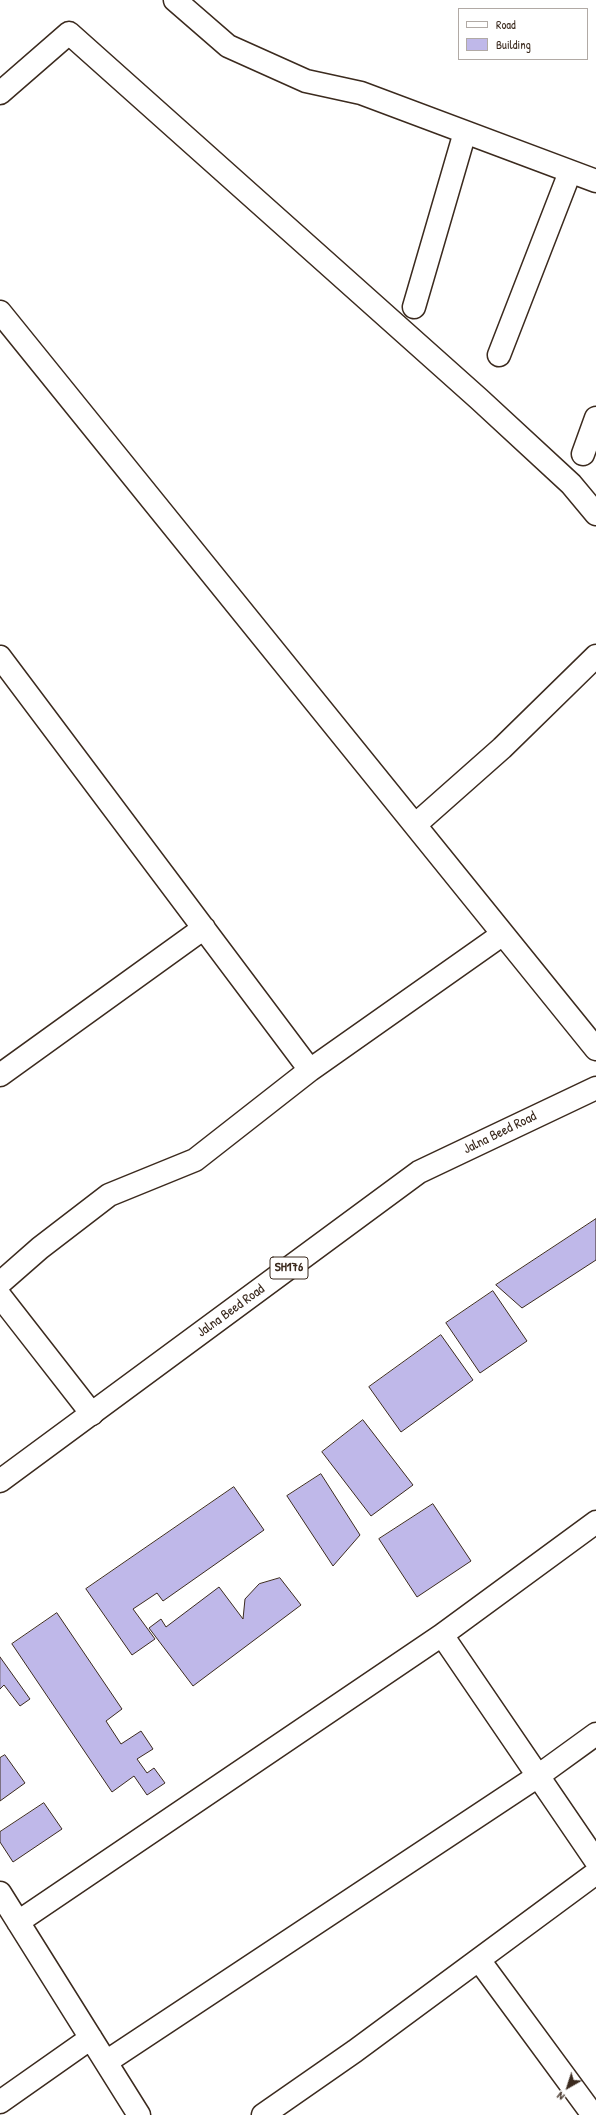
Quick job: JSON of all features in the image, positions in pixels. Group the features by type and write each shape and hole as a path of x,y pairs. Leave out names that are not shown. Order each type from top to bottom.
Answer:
{"street":[{"path":"179,1 228,46 306,81 360,93 596,181"},
{"path":"0,93 69,33 479,399 570,484 596,514"},
{"path":"414,307 465,132"},
{"path":"499,355 570,172"},
{"path":"0,312 596,1049"},
{"path":"583,454 596,418"},
{"path":"415,825 502,748 596,656"},
{"path":"0,657 310,1070"},
{"path":"0,1075 204,928"},
{"path":"0,1283 40,1248 109,1195 195,1160 310,1070 503,934"},
{"name":"Jalna Beed Road","path":"0,1481 419,1172 596,1088"},
{"path":"0,1296 92,1414"},
{"path":"18,1922 442,1634 596,1522"},
{"path":"442,1634 596,1861"},
{"path":"106,2062 538,1776 596,1734"},
{"path":"263,2115 355,2051 596,1873"},
{"path":"2,1900 18,1922 139,2115"},
{"path":"479,1960 593,2115"},
{"path":"0,2102 91,2038"}],"building":[{"path":"596,1219 596,1260 522,1308 496,1285"},
{"path":"493,1291 527,1341 480,1373 446,1323"},
{"path":"441,1335 473,1380 401,1432 369,1387"},
{"path":"363,1420 413,1485 371,1516 322,1452"},
{"path":"321,1474 360,1535 333,1566 287,1496"},
{"path":"234,1487 264,1530 163,1601 157,1593 133,1609 155,1639 132,1655 86,1589"},
{"path":"433,1504 471,1561 417,1597 379,1539"},
{"path":"280,1578 301,1605 193,1686 149,1628 161,1619 166,1627 219,1587 243,1619 245,1599 259,1584"},
{"path":"57,1613 122,1709 106,1721 121,1744 141,1731 153,1749 137,1759 147,1773 154,1768 165,1783 147,1795 134,1776 112,1792 12,1644"},
{"path":"0,1657 30,1699 20,1706 4,1685 0,1689"},
{"path":"5,1755 25,1783 0,1801 0,1758"},
{"path":"44,1803 62,1829 13,1862 0,1842 0,1832"}]}
